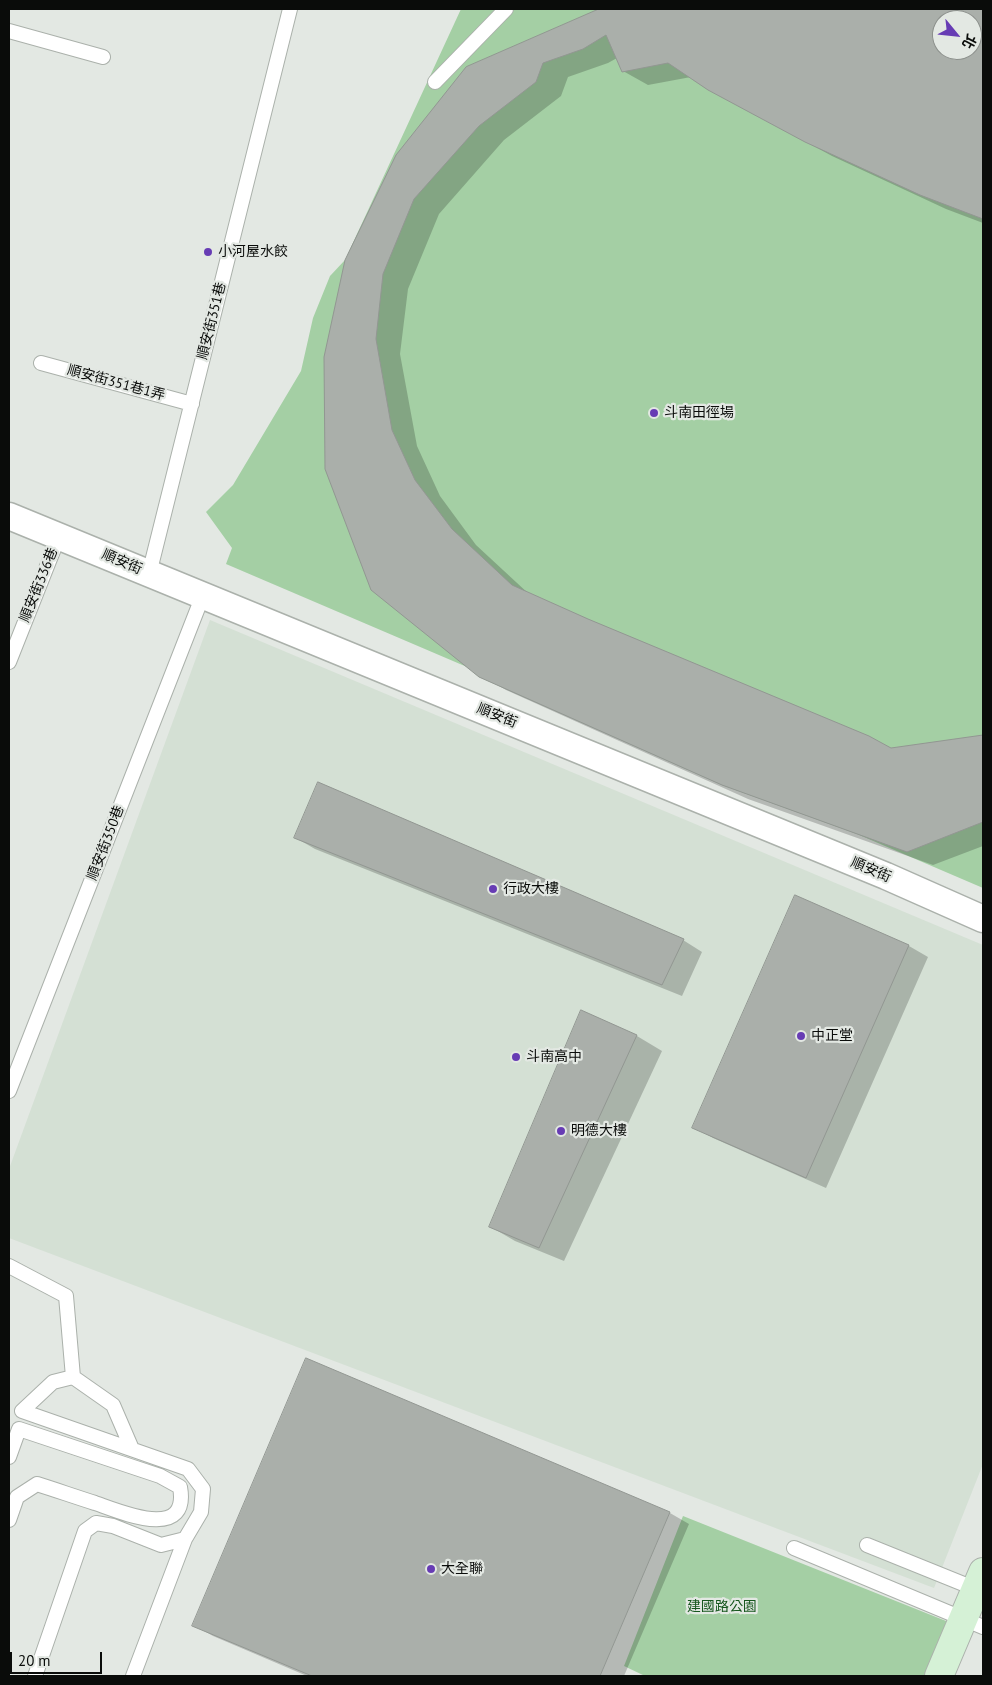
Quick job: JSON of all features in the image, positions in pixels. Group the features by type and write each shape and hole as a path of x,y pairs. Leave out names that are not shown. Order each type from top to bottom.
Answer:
{"street":[{"name":"順安街","path":"9,516 886,876 983,919"},
{"path":"940,1676 973,1623 980,1580"}],"lane":[{"name":"順安街351巷","path":"149,574 290,9"},
{"path":"435,82 506,9"},
{"path":"9,31 103,57"},
{"name":"順安街351巷1弄","path":"41,363 192,404"},
{"name":"順安街336巷","path":"9,662 59,536"},
{"name":"順安街350巷","path":"9,1091 203,595"},
{"path":"9,1266 66,1296 73,1377"},
{"path":"132,1449 113,1405 73,1377 52,1382 22,1411 188,1469 203,1489 201,1512 186,1539 133,1676"},
{"path":"9,1457 19,1429 160,1476 180,1487 182,1498 179,1509 171,1516 145,1520 36,1484 17,1497 9,1520"},
{"path":"35,1676 85,1531 96,1523 113,1526 161,1545 186,1539"},
{"path":"867,1545 980,1580"},
{"path":"794,1548 973,1623"}],"shaded area":[{"name":"斗南高中","path":"210,620 983,945 983,1464 934,1588 9,1238 9,1169"}],"green space":[{"name":"斗南田徑場","path":"461,9 983,9 983,888 857,834 722,785 479,677 467,667 226,564 232,548 206,512 233,485 301,371 313,318 330,276 345,260"},
{"name":"建國路公園","path":"683,1516 946,1621 950,1627 930,1676 645,1676 624,1666"}],"building":[{"path":"599,9 983,9 983,219 920,195 805,142 708,90 668,63 622,72 606,35 583,49 543,63 536,82 479,126 414,199 383,274 376,339 392,430 415,480 452,529 512,585 588,619 869,736 891,748 983,735 983,822 907,852 722,785 479,677 371,590 325,469 324,357 345,260 396,155 466,67"},
{"name":"行政大樓","path":"318,782 684,939 662,985 294,838"},
{"name":"中正堂","path":"795,895 909,945 806,1178 692,1128"},
{"name":"明德大樓","path":"581,1010 637,1035 539,1248 489,1227"},
{"name":"大全聯","path":"306,1358 670,1512 600,1676 312,1676 192,1626"}],"place":[{"name":"小河屋水餃","path":"208,252"},
{"name":"斗南田徑場","path":"654,413"},
{"name":"行政大樓","path":"493,889"},
{"name":"中正堂","path":"801,1036"},
{"name":"斗南高中","path":"516,1057"},
{"name":"明德大樓","path":"561,1131"},
{"name":"大全聯","path":"431,1569"}]}
